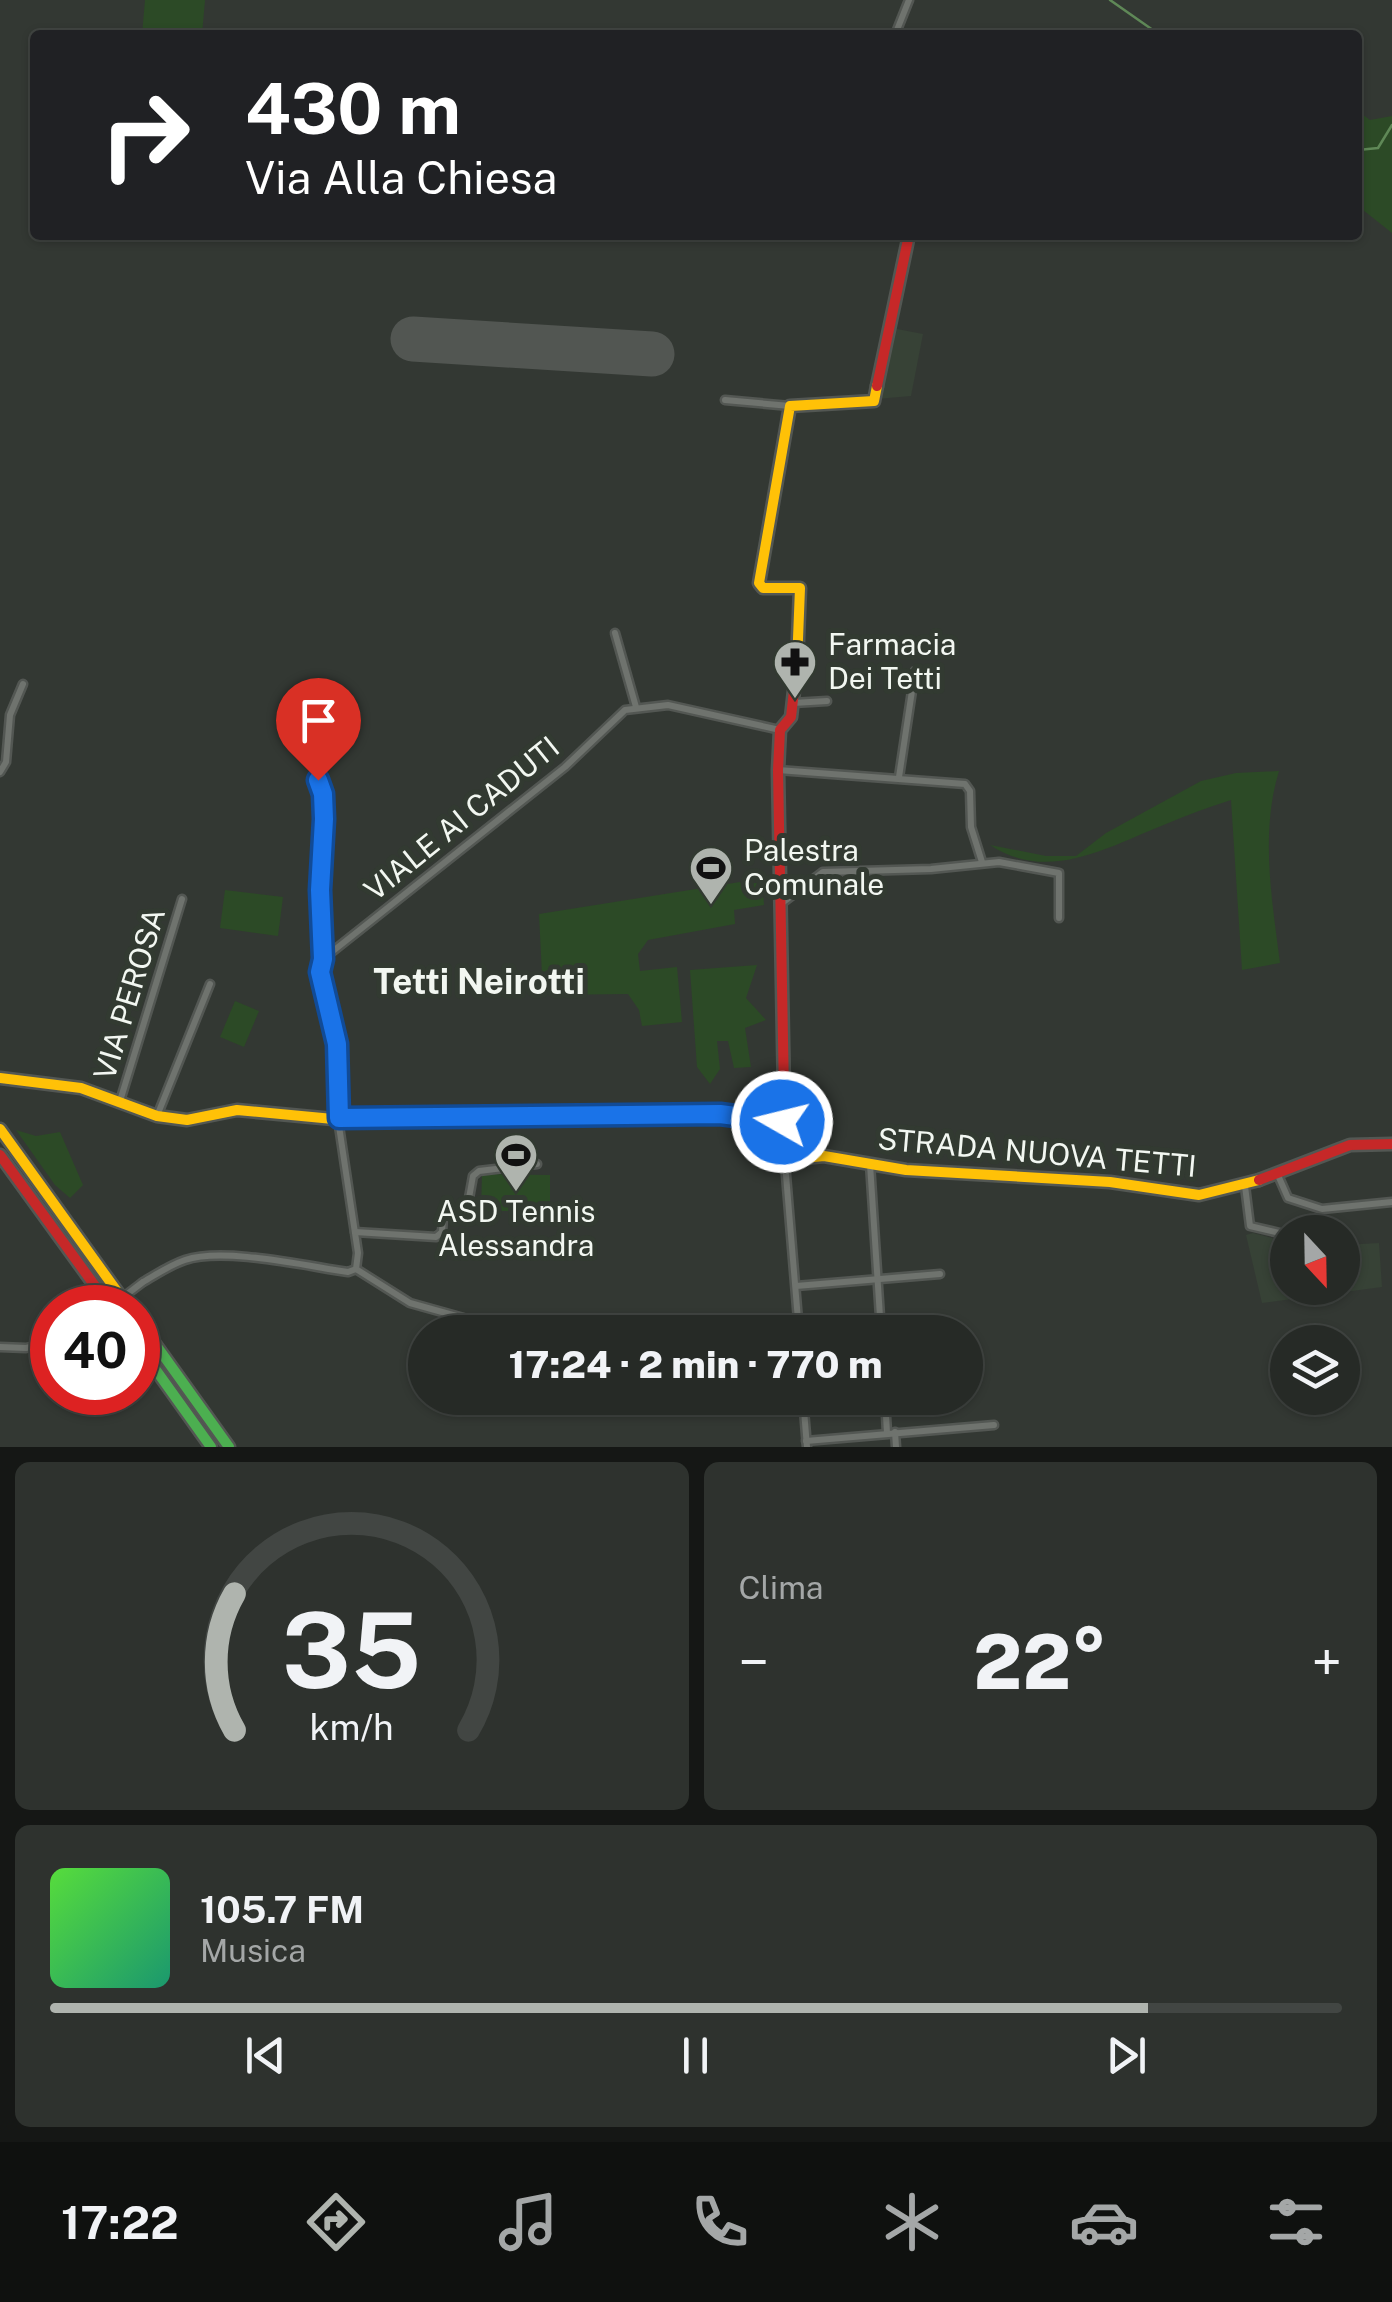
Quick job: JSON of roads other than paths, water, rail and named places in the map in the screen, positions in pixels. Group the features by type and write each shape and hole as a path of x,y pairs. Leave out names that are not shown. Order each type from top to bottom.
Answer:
{"main road":[{"path":"786,1153 778,770 780,730 792,717 800,642 800,588 763,588 759,583 790,406 874,401 908,240"},
{"path":"0,1081 81,1088 157,1116 187,1120 237,1110 339,1118 720,1114 764,1120 783,1128"},
{"path":"0,1129 112,1285"},
{"name":"STRADA NUOVA TETTI","path":"801,1160 824,1156 906,1170 1110,1182 1198,1195 1245,1186 1350,1145 1392,1144"},
{"path":"0,1155 93,1285"},
{"path":"160,1351 229,1447"},
{"path":"160,1375 212,1447"}],"street":[{"path":"898,30 909,0"},
{"path":"725,400 790,406"},
{"path":"616,633 636,707 668,705 780,730"},
{"path":"899,776 916,672"},
{"path":"0,772 6,762 10,715 23,684"},
{"path":"792,703 827,702"},
{"name":"VIALE AI CADUTI","path":"323,959 566,767 624,710 636,707"},
{"path":"778,770 899,776 964,784 970,791 971,827 982,862"},
{"path":"318,780 324,819 321,980 337,1044 339,1118 355,1232 356,1269"},
{"path":"780,904 823,872 930,869 982,862 1059,872 1060,918"},
{"name":"VIA PEROSA","path":"120,1101 182,899"},
{"path":"157,1116 210,984"},
{"name":"STRADA NUOVA TETTI","path":"783,1128 824,1156"},
{"path":"788,1180 801,1160 802,1142 791,1140 786,1153 798,1315"},
{"path":"786,1153 801,1160"},
{"path":"355,1232 436,1237 442,1232 443,1216 467,1209 473,1176 479,1171 537,1164"},
{"path":"870,1164 879,1315"},
{"path":"1277,1173 1288,1198 1322,1209 1392,1202"},
{"path":"1245,1186 1250,1226 1270,1231"},
{"path":"140,1285 176,1264 205,1256 348,1272 356,1269"},
{"path":"356,1269 410,1303 453,1315"},
{"path":"796,1286 940,1274"},
{"path":"0,1347 30,1347"},
{"path":"804,1415 807,1444 891,1432 994,1425"},
{"path":"888,1415 896,1447"}],"waterway":[{"path":"1110,0 1153,30"},
{"path":"1362,150 1378,148 1392,125"}],"place":[{"name":"Farmacia Dei Tetti","path":"795,700"},
{"name":"Palestra Comunale","path":"711,906"},
{"name":"ASD Tennis Alessandra","path":"516,1193"}],"district":[{"name":"Tetti Neirotti","path":"479,982"}]}
